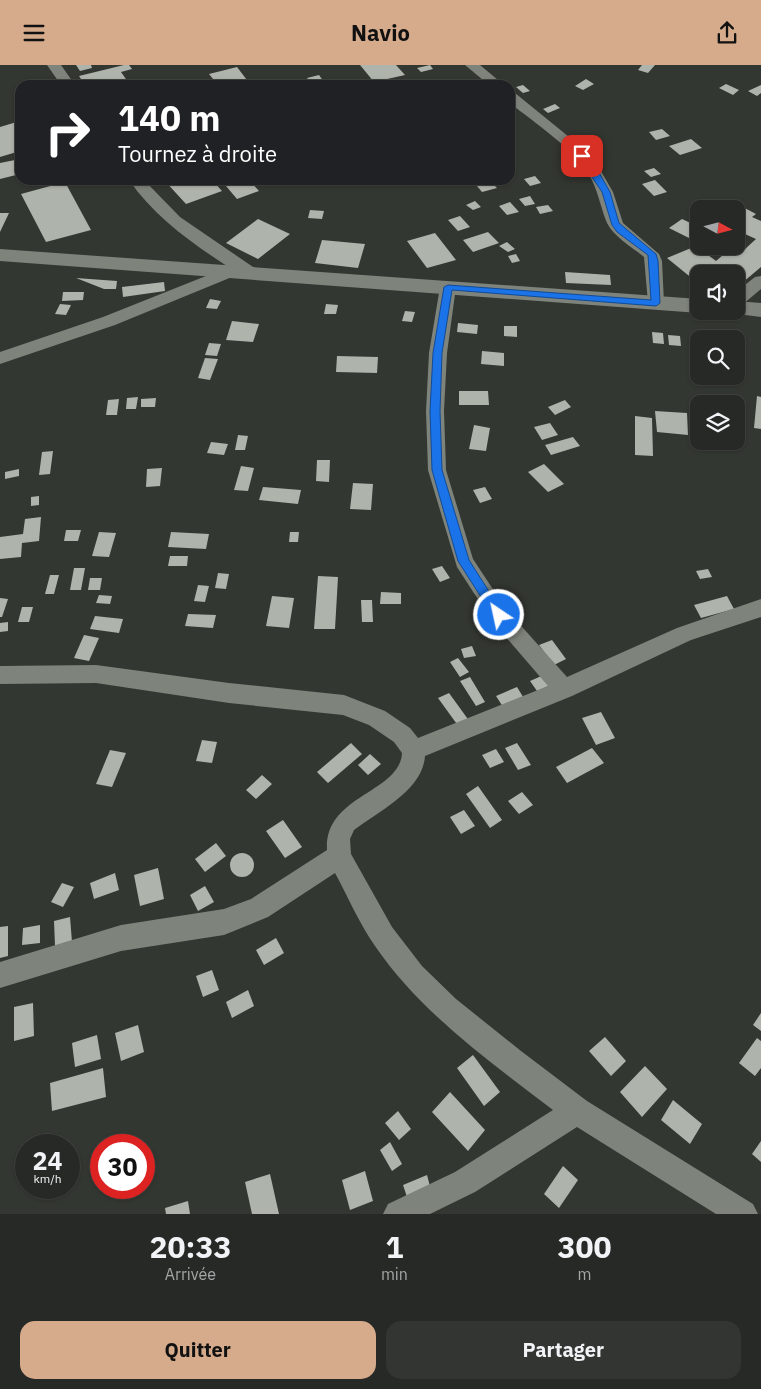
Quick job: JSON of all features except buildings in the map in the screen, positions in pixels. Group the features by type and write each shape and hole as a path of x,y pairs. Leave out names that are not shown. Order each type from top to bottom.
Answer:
{"street":[{"path":"54,65 64,80"},
{"path":"472,65 491,80"},
{"path":"515,100 582,156 593,169 606,192 615,223 620,230 651,254 654,261 656,303"},
{"path":"141,185 173,219 197,239 252,275"},
{"path":"0,255 252,275 448,287 690,305"},
{"path":"0,358 109,321 226,273"},
{"path":"745,294 761,281"},
{"path":"448,287 438,353 435,411 437,470 464,561 499,615 564,689"},
{"path":"745,309 761,310"},
{"path":"414,750 564,689 684,634 761,608"},
{"path":"0,675 22,673 96,674 229,693 344,705 378,718 402,735 414,750 413,766 401,781 346,822 338,839 339,856 384,936 413,975 447,1008 577,1111 743,1214"},
{"path":"0,975 121,938 224,922 259,908 339,856"},
{"path":"398,1214 465,1182 577,1111"}],"route":[{"path":"499,615 464,561 437,470 435,411 438,353 448,287 656,303 654,261 651,254 647,248 635,242 620,230 615,223 606,192 593,169 582,156"}]}
